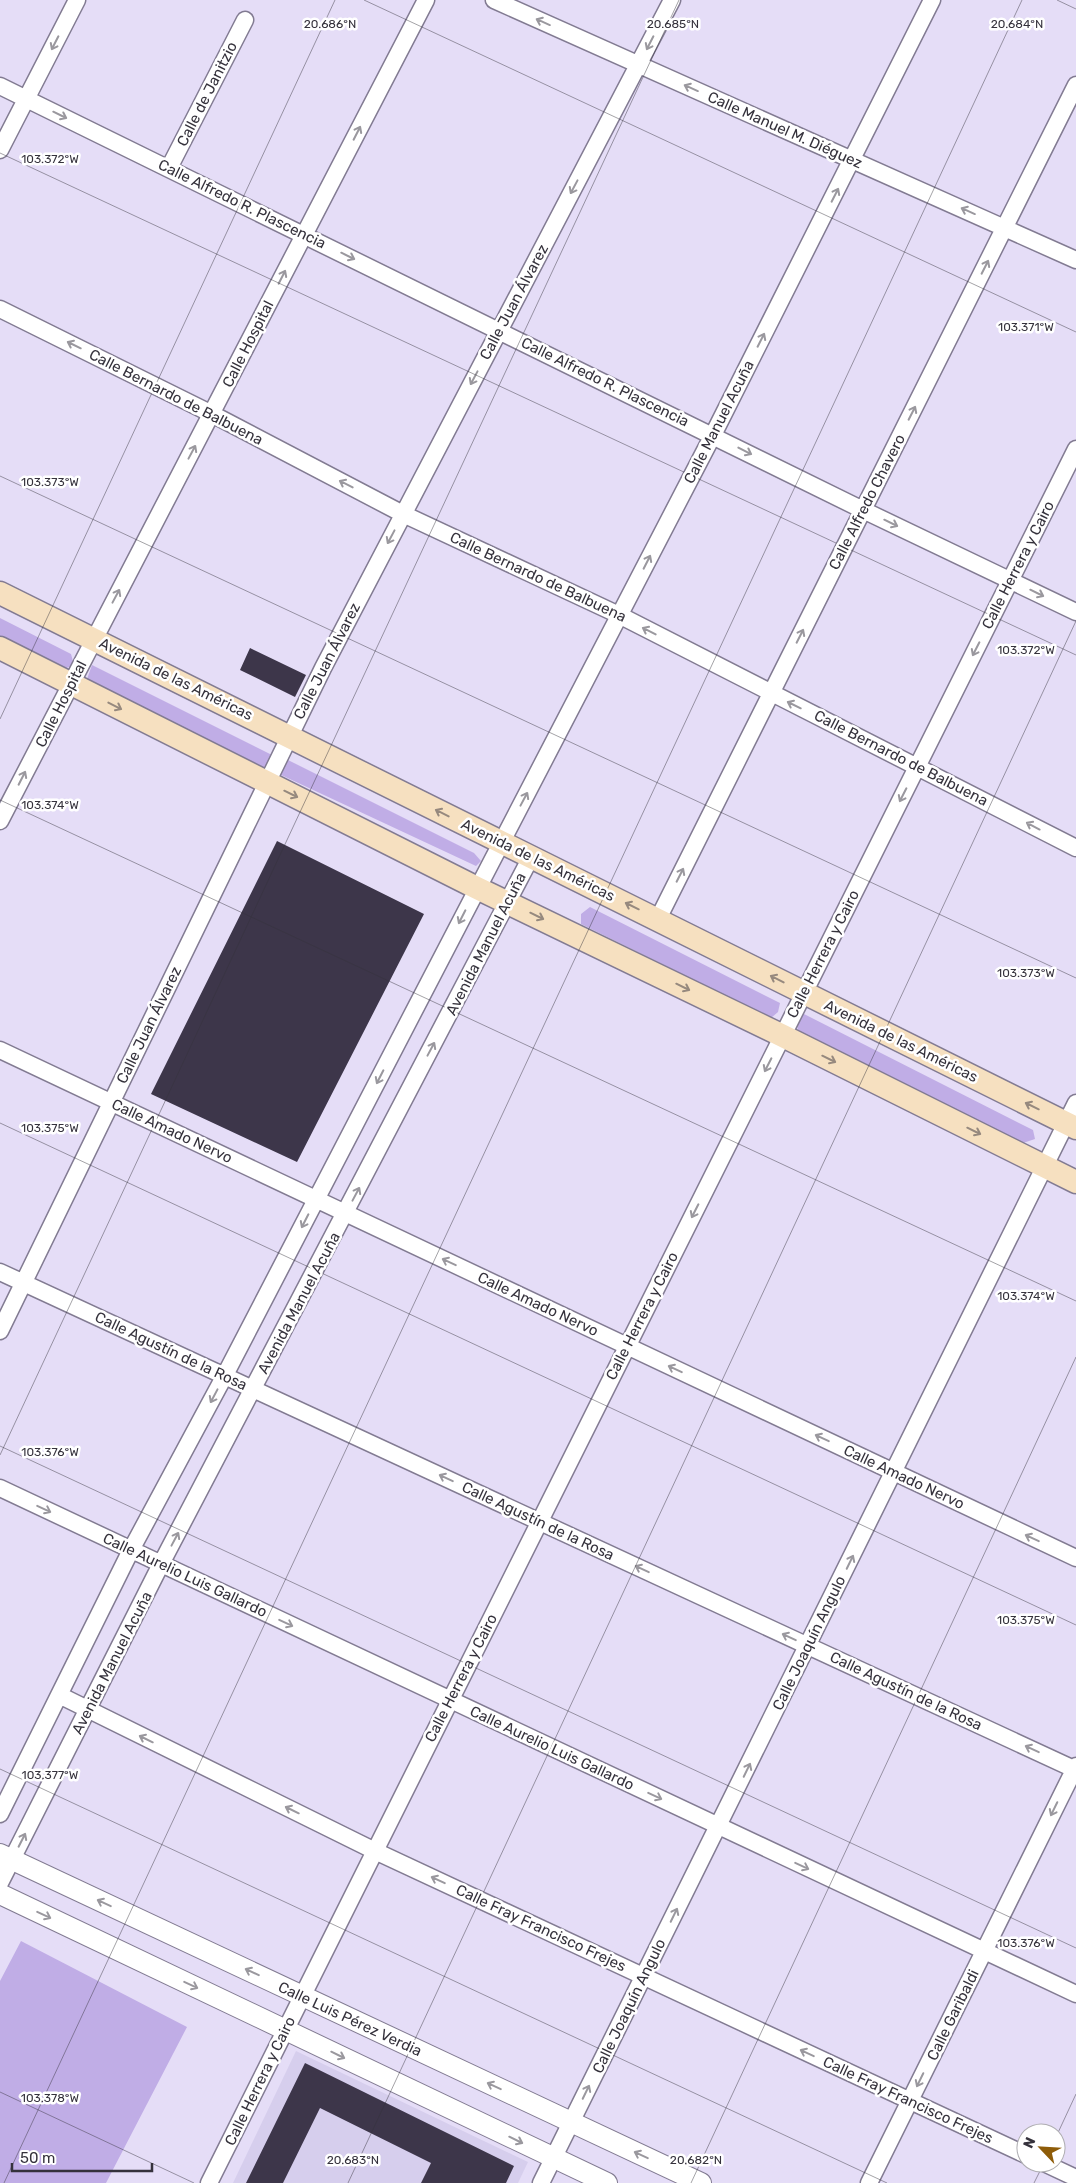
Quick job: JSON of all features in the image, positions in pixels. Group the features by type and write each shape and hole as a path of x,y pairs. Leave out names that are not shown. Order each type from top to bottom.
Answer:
{"main road":[{"name":"Avenida de las Américas","path":"0,593 1071,1125"},
{"path":"0,648 477,888 782,1036 1076,1182"}],"street":[{"path":"0,150 78,0"},
{"name":"Calle Hospital","path":"0,821 426,0"},
{"name":"Calle Manuel M. Diéguez","path":"494,0 1076,260"},
{"name":"Calle Juan Álvarez","path":"0,1331 289,735 672,0"},
{"name":"Calle Manuel Acuña","path":"501,843 713,435 932,0"},
{"name":"Calle de Janitzio","path":"169,168 245,20"},
{"name":"Calle Alfredo Chavero","path":"658,919 1076,85"},
{"name":"Calle Alfredo R. Plascencia","path":"0,86 863,510 1076,612"},
{"name":"Calle Bernardo de Balbuena","path":"0,309 212,414 403,514 620,615 1076,848"},
{"name":"Calle Herrera y Cairo","path":"209,2183 1076,449"},
{"path":"0,1814 132,1550 501,843"},
{"name":"Avenida Manuel Acuña","path":"0,1883 6,1857 88,1710 162,1564 531,858"},
{"name":"Calle Amado Nervo","path":"0,1050 1076,1558"},
{"name":"Calle Joaquín Angulo","path":"541,2183 1046,1167 1071,1125 1076,1103"},
{"name":"Calle Agustín de la Rosa","path":"0,1272 1075,1768"},
{"name":"Calle Aurelio Luis Gallardo","path":"0,1488 1076,1994"},
{"name":"Calle Fray Francisco Frejes","path":"59,1695 375,1851 1016,2150"},
{"name":"Calle Garibaldi","path":"869,2183 1075,1768"},
{"name":"Calle Luis Pérez Verdia","path":"6,1857 701,2183"},
{"path":"0,1894 607,2183"}],"shaded area":[{"path":"0,618 71,654 74,665 64,669 0,637"},
{"path":"92,665 274,756 265,771 87,679"},
{"path":"284,758 474,853 481,861 476,866 279,774"},
{"path":"590,907 780,1003 778,1012 771,1018 581,924 581,914"},
{"path":"804,1014 1033,1130 1035,1139 1023,1143 798,1031 796,1020"},
{"path":"21,1941 187,2027 106,2183 0,2183 0,1981"},
{"path":"296,2051 528,2162 518,2183 233,2183"}],"building":[{"path":"250,648 306,675 295,697 240,670"},
{"path":"277,841 424,914 297,1162 151,1094"},
{"path":"305,2063 514,2166 506,2183 421,2183 431,2163 320,2108 283,2183 246,2183"}]}
